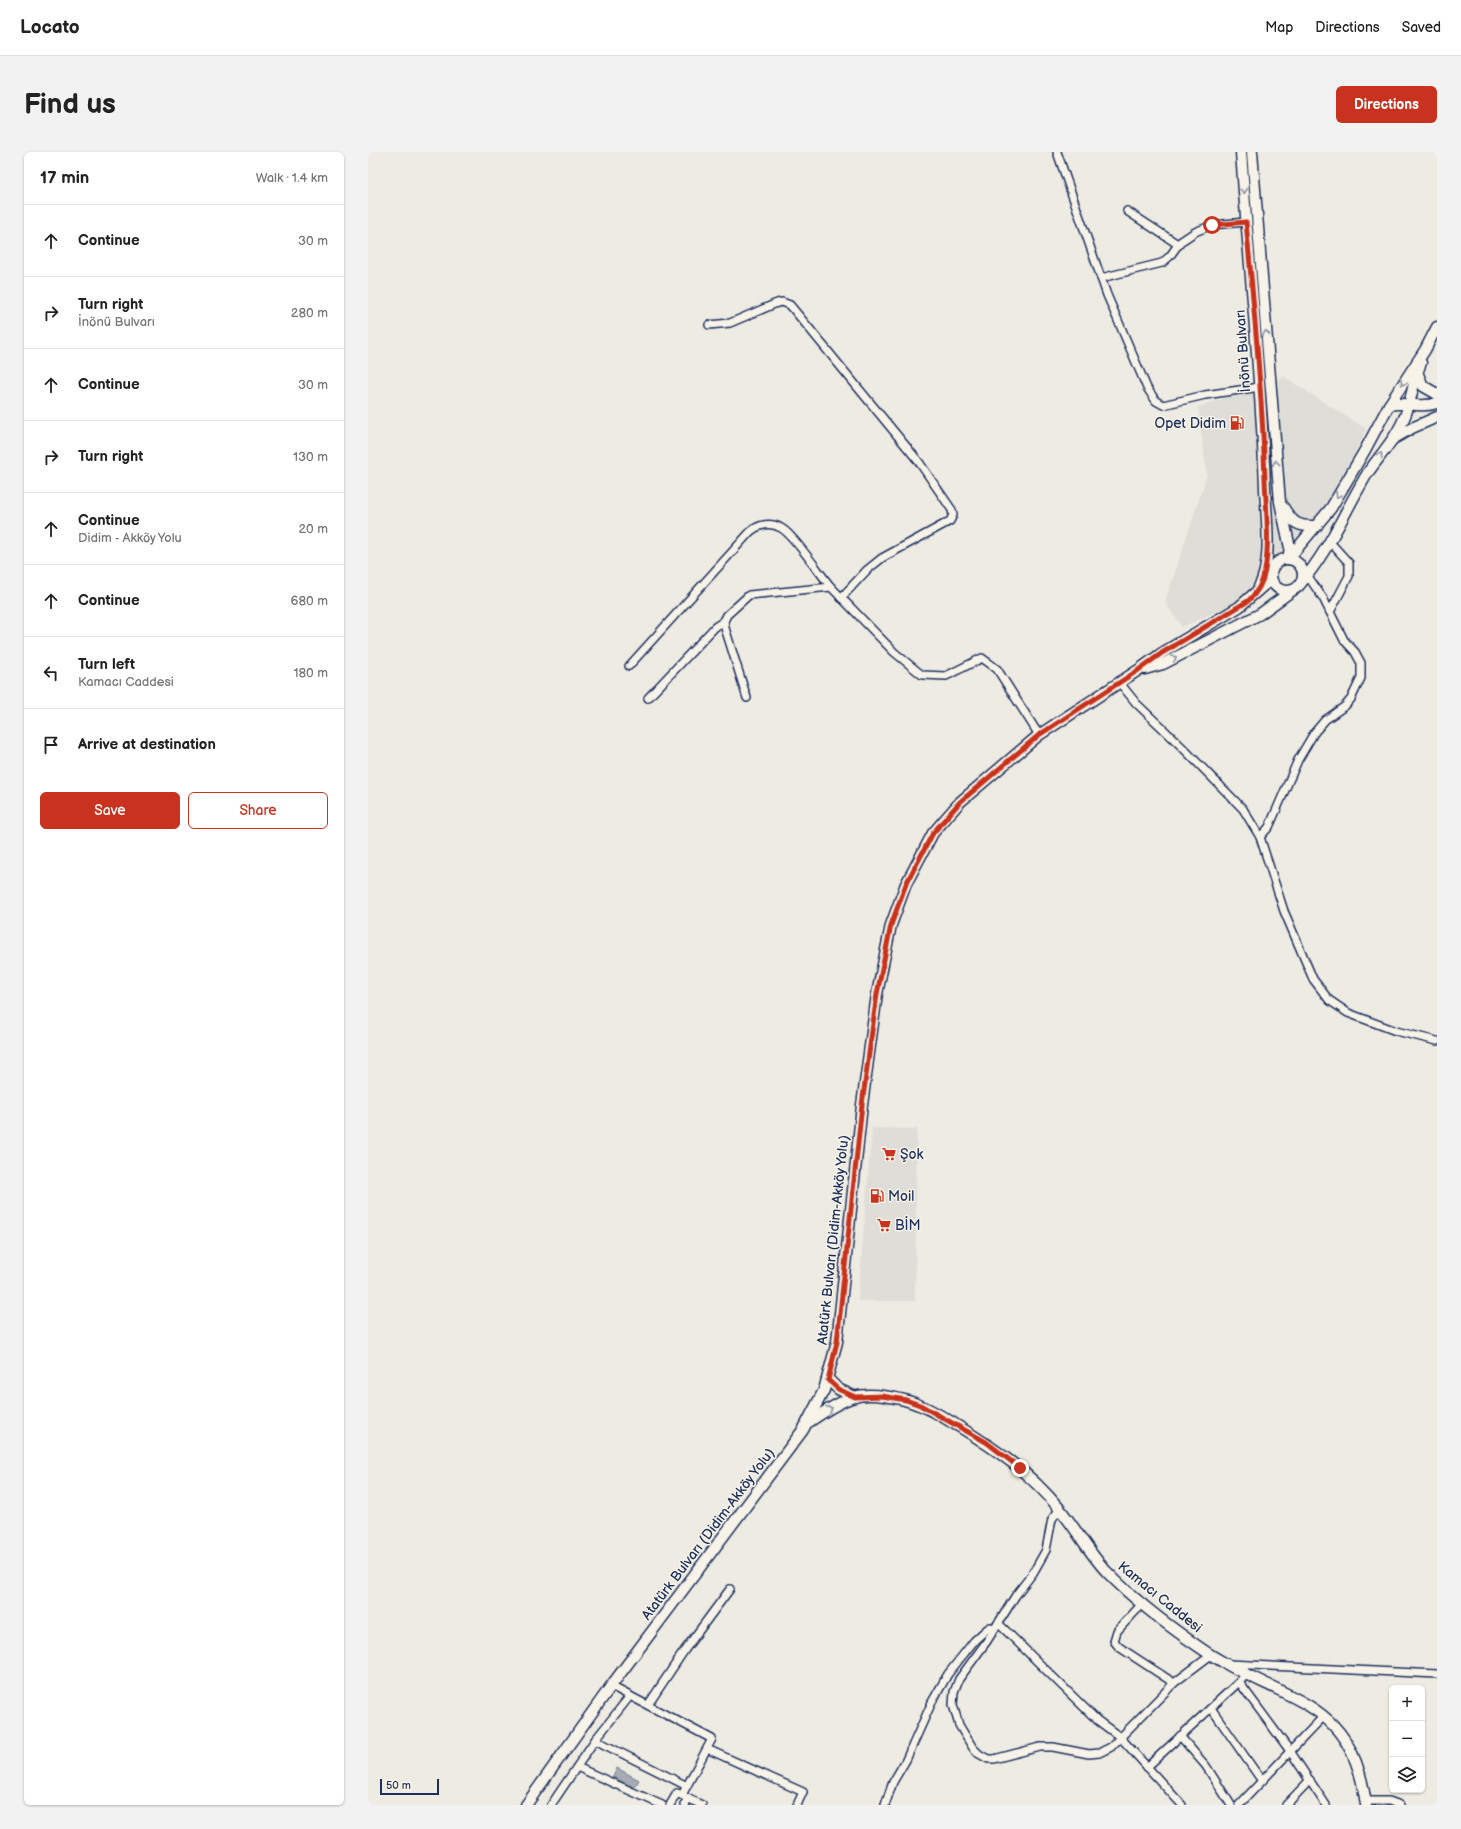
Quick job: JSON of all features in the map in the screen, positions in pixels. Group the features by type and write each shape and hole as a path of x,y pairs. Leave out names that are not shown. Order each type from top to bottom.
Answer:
{"main road":[{"name":"İnönü Bulvarı","path":"1242,152 1246,222 1260,387 1267,547"},
{"name":"İnönü Bulvarı","path":"1252,152 1280,502 1290,548 1288,559"},
{"path":"1288,559 1331,508 1389,406 1425,350 1437,327"},
{"path":"1137,671 1163,664 1260,614 1300,583 1330,542 1367,476 1400,426 1425,350"},
{"path":"1417,372 1424,386 1437,394"},
{"path":"1389,406 1397,404 1429,406 1437,403"},
{"path":"1377,429 1382,438 1391,440 1412,428 1437,417"},
{"path":"1280,502 1290,518 1297,524 1304,526 1316,526"},
{"path":"1267,547 1273,567 1271,579 1276,587 1284,591 1300,583 1302,578 1301,568 1293,561 1288,559 1279,561 1273,567"},
{"path":"1255,594 1263,581 1267,547"},
{"name":"Atatürk Bulvarı (Didim-Akköy Yolu)","path":"526,1805 611,1686 794,1443 819,1402 828,1380 837,1342 862,1105 877,994 891,925 906,884 933,833 960,802 1039,735 1120,683 1162,653 1239,607 1271,579"},
{"name":"Kamacı Caddesi","path":"828,1380 838,1389 855,1397"},
{"name":"Kamacı Caddesi","path":"807,1423 829,1409 855,1397 882,1396 906,1400 938,1414 986,1442 1008,1458 1035,1482 1060,1509 1098,1562 1121,1586 1142,1604 1211,1655 1308,1704 1324,1716 1341,1734 1350,1748 1359,1768 1366,1803"}],"street":[{"path":"1057,152 1101,278 1147,388 1156,401 1162,405 1205,395 1260,387"},
{"path":"1127,211 1178,244"},
{"path":"1101,278 1162,263 1170,256 1178,244 1195,232 1212,225 1246,222"},
{"path":"709,325 730,323 776,303 782,302 790,305 919,462 952,510 953,515 950,521 882,558 867,570 842,598"},
{"path":"629,666 750,532 757,527 771,524 785,530 831,587 894,652 922,675 946,676 982,658 997,669 1039,735"},
{"path":"1330,542 1348,563 1349,576 1330,612"},
{"path":"1260,837 1269,827 1298,760 1314,733 1325,720 1345,706 1351,698 1361,678 1361,663 1355,652 1344,640 1323,598 1300,583"},
{"path":"648,698 716,627 724,621 727,615 749,595 831,587"},
{"path":"724,621 747,698"},
{"path":"1120,683 1136,703 1243,809 1260,837 1284,912 1312,979 1329,1000 1348,1013 1396,1031 1437,1041"},
{"path":"1060,1509 1052,1519 1046,1550 1033,1573 1016,1595 959,1679 952,1705 959,1725 973,1748 979,1754 994,1760 1027,1750 1046,1747 1094,1754 1107,1750 1174,1682 1211,1655"},
{"path":"648,1705 684,1651 730,1589"},
{"path":"1142,1604 1117,1631 1114,1641 1119,1648 1174,1682"},
{"path":"997,1625 1097,1720 1120,1737 1182,1805"},
{"path":"885,1805 893,1782 906,1760 932,1702 948,1674 974,1640 990,1627 997,1625"},
{"path":"1227,1664 1437,1674"},
{"path":"1147,1767 1247,1674"},
{"path":"1239,1682 1290,1751 1326,1805"},
{"path":"611,1686 712,1739 687,1786 685,1800"},
{"path":"551,1805 595,1740 630,1696"},
{"path":"1211,1708 1262,1781"},
{"path":"1239,1805 1324,1716"},
{"path":"1180,1736 1206,1766 1231,1805"},
{"path":"595,1740 687,1786"},
{"path":"707,1749 803,1792 797,1805"},
{"path":"577,1767 662,1805"},
{"path":"1286,1805 1310,1780"},
{"path":"670,1805 677,1793 685,1800 702,1805"},
{"path":"1366,1803 1390,1801 1400,1805"}],"shaded area":[{"path":"1284,377 1366,429 1331,508 1255,594 1182,627 1165,602 1207,475 1198,407"},
{"path":"872,1128 917,1129 915,1301 858,1301"},
{"path":"617,1768 639,1780 634,1788 613,1777"}],"place":[{"name":"Opet Didim","path":"1237,423"},
{"name":"Şok","path":"889,1154"},
{"name":"Moil","path":"877,1196"},
{"name":"BİM","path":"884,1225"}],"route":[{"path":"1020,1468 986,1442 920,1405 906,1400 882,1396 855,1397 838,1389 828,1380 837,1342 862,1105 877,994 891,925 906,884 933,833 960,802 1039,735 1162,653 1219,620 1248,601 1255,594 1263,581 1267,547 1264,448 1246,222 1212,225"}]}
